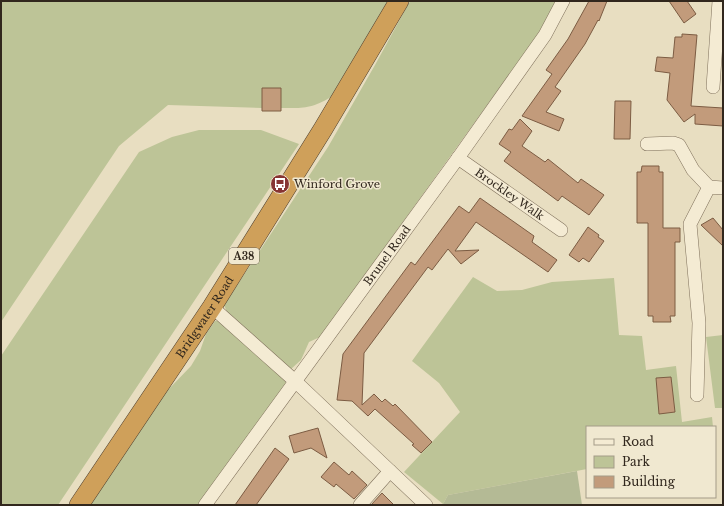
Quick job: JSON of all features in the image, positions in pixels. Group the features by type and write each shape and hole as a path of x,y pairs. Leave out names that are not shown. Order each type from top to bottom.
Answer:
{"highway":[{"name":"Bridgwater Road","path":"78,505 212,307 327,122 399,1"}],"street":[{"name":"Brunel Road","path":"205,505 458,158 545,34 563,1"},
{"path":"713,87 719,1"},
{"path":"647,144 673,143 679,145 693,170 709,187 723,188"},
{"name":"Brockley Walk","path":"458,158 561,230"},
{"path":"698,395 699,323 690,224 709,187"},
{"path":"212,307 295,381 426,505"},
{"path":"360,505 390,471"}],"green space":[{"path":"1,1 388,1 331,97 318,104 307,107 281,108 262,88 262,108 168,105 119,146 1,322"},
{"path":"410,1 558,1 534,40 320,337 309,342 301,360 291,369 227,312 224,305 328,147"},
{"path":"199,130 261,130 299,144 58,505 1,505 1,356 139,152 172,137"},
{"path":"473,277 497,291 522,290 552,282 614,278 619,335 642,336 646,370 676,366 682,422 712,417 713,426 586,426 586,469 448,495 443,504 404,472 460,412 439,383 412,361"},
{"path":"215,321 218,321 285,380 286,383 199,505 87,505 166,392 191,366 200,351 206,334"},
{"path":"723,335 723,408 715,408 706,337"},
{"path":"577,471 582,505 443,504 448,495"}],"building":[{"path":"589,1 607,1 599,21 598,20 585,44 555,87 561,91 546,112 564,119 559,131 522,116 552,74 546,70 568,39"},
{"path":"669,1 687,1 696,14 684,23"},
{"path":"682,34 697,35 691,106 723,108 723,126 695,124 695,114 684,122 667,100 670,73 655,71 657,57 673,58 675,37 682,37"},
{"path":"262,88 281,88 281,111 262,111"},
{"path":"615,101 631,101 630,139 614,139"},
{"path":"520,119 532,131 522,146 545,162 548,159 578,183 581,179 604,195 589,215 562,196 558,201 504,161 511,152 499,144 509,129 512,130"},
{"path":"642,166 659,166 659,172 663,172 663,228 680,228 680,242 675,242 675,316 670,316 671,322 653,322 653,316 648,316 648,223 637,223 637,172 641,172"},
{"path":"480,198 534,236 532,242 557,260 548,272 476,222 455,251 479,250 461,264 448,249 432,270 428,267 364,353 362,405 374,394 382,402 385,399 393,406 395,404 432,442 421,453 412,445 414,444 375,409 368,416 352,401 337,400 343,354 411,262 415,265 459,206 469,213"},
{"path":"713,218 723,230 723,246 701,225"},
{"path":"588,227 599,235 598,237 604,241 589,262 583,258 579,262 569,255"},
{"path":"671,377 675,412 659,414 656,378"},
{"path":"318,428 327,458 311,448 294,453 289,436"},
{"path":"275,448 289,459 256,505 235,505"},
{"path":"334,462 349,475 352,471 367,485 354,499 336,484 334,487 321,477"},
{"path":"382,493 394,505 371,505"}],"place":[{"name":"Winford Grove","path":"280,184"}]}
